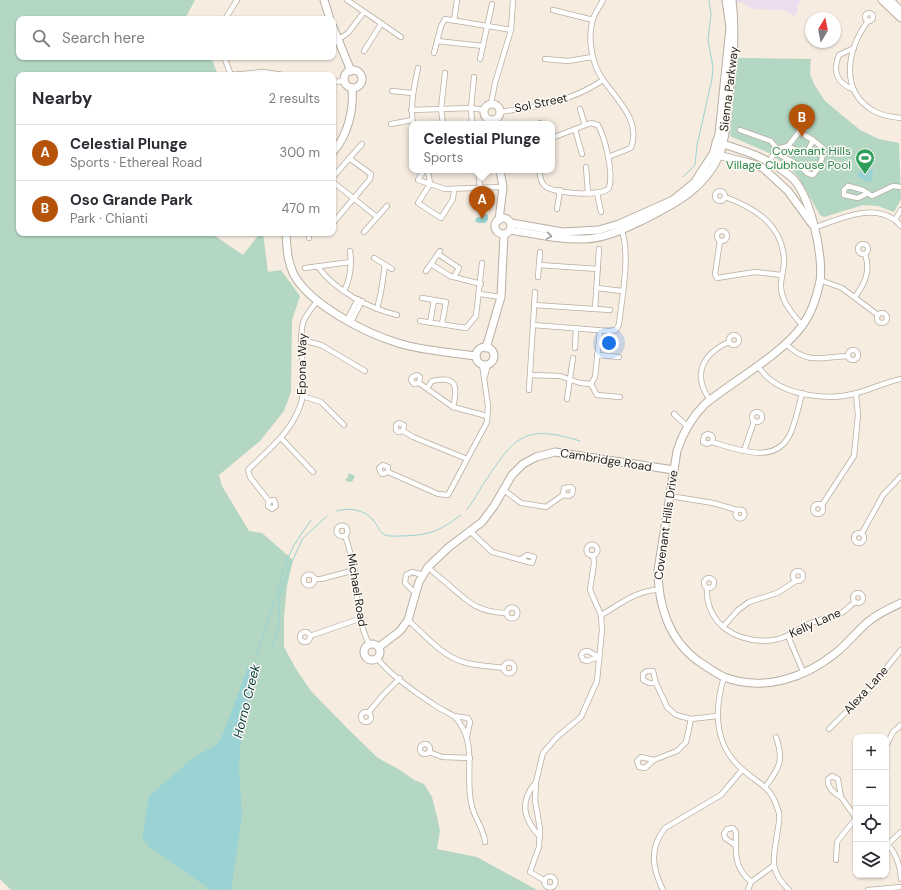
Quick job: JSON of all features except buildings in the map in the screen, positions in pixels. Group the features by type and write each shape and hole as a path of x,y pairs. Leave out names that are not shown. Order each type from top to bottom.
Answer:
{"street":[{"path":"227,16 237,0"},
{"path":"324,0 329,16"},
{"path":"347,0 401,37"},
{"path":"454,21 457,0"},
{"path":"491,104 495,83 511,30 513,0"},
{"path":"603,0 593,20 592,57 603,80 626,109 630,119 634,142 632,148 608,157"},
{"name":"Sienna Parkway","path":"719,143 730,27 726,0"},
{"name":"Sienna Parkway","path":"499,220 506,228 562,238 598,238 621,227 658,213 686,197 706,177 716,155 719,143 735,35 732,0"},
{"path":"882,0 901,18"},
{"path":"890,0 901,11"},
{"path":"480,59 492,4"},
{"path":"553,10 593,20"},
{"path":"339,39 348,33 364,12"},
{"path":"434,53 441,26 445,19 511,30"},
{"path":"868,21 850,58 850,68 854,90 864,104 874,111 901,118"},
{"path":"364,51 381,24"},
{"path":"336,33 351,71"},
{"path":"437,41 483,46"},
{"path":"854,48 840,55 836,65 838,80 845,86 854,90"},
{"path":"545,59 568,61 592,57"},
{"path":"225,60 229,72"},
{"path":"413,121 411,110 412,93 418,68"},
{"path":"336,82 344,82 347,86 352,88 358,86 361,79 359,74 351,71 346,73 344,82"},
{"path":"443,121 441,109 445,73"},
{"path":"472,121 471,108 474,77"},
{"name":"Sol Street","path":"499,112 560,101 578,94 603,80"},
{"path":"336,147 345,133 351,116 353,102 352,88"},
{"path":"392,91 412,93"},
{"path":"484,110 486,106 491,104"},
{"path":"491,104 497,107 499,112 494,121"},
{"path":"411,110 471,108 484,110"},
{"path":"580,109 585,125"},
{"path":"484,110 486,117 492,121"},
{"path":"391,124 409,122"},
{"path":"540,173 544,186 560,190 597,193 604,192 609,188 611,173 608,157 598,125 591,123 555,137"},
{"path":"575,129 582,154"},
{"path":"740,130 771,141 776,150 800,166 807,173 813,175 816,172 824,151 823,148 813,140 799,132 788,146 776,150 763,168"},
{"path":"788,146 803,154 807,153 813,140"},
{"name":"Covenant Hills Drive","path":"719,143 769,161 791,176 812,214 814,228 819,243 820,280 810,310 802,325 786,344 710,400 693,416 678,445 658,570 658,590 665,616 677,639 694,658 724,677 748,682 769,683 790,679 804,674 820,665 838,651 870,620 901,603"},
{"path":"336,174 362,144"},
{"name":"Covenant Hills Drive","path":"716,155 763,168 788,191 814,228"},
{"path":"336,219 370,179 371,174 349,158"},
{"path":"586,167 588,193"},
{"path":"422,173 418,180 445,189 502,187"},
{"path":"428,173 430,184 418,203 441,218 453,198 454,189"},
{"path":"478,173 480,187"},
{"path":"500,173 502,195 499,220 495,227 506,228"},
{"path":"788,191 795,182"},
{"path":"336,184 377,217"},
{"path":"868,193 872,196 893,186 901,187"},
{"path":"557,209 560,190"},
{"path":"597,193 601,212"},
{"path":"486,348 501,297 503,251 506,228 502,195"},
{"path":"725,197 753,209 775,231 782,246 784,262 780,286 784,300 802,325"},
{"path":"364,232 387,206"},
{"path":"895,220 901,210"},
{"path":"814,228 851,215 865,212 885,215 895,220 901,226"},
{"path":"533,325 600,331 616,330 619,324 625,275 625,243 621,227"},
{"path":"286,236 287,254 295,275 318,300 349,321 365,330 398,343 476,356"},
{"path":"720,241 715,274 717,278 755,272 781,275"},
{"path":"595,309 599,249"},
{"path":"344,291 349,283 351,262 350,251"},
{"path":"426,271 439,252 459,268 454,277"},
{"path":"538,277 540,252"},
{"path":"855,297 863,286 867,274 868,261 866,254"},
{"path":"374,258 392,269"},
{"path":"305,268 351,262"},
{"path":"420,321 466,328 476,316 480,294 482,263"},
{"path":"431,264 454,277 481,284"},
{"path":"377,309 385,265"},
{"path":"539,265 598,269"},
{"path":"318,267 332,283 344,291 377,309 397,315"},
{"path":"820,280 842,288 878,315"},
{"path":"597,288 622,290"},
{"path":"529,390 535,292"},
{"path":"480,294 501,297"},
{"path":"422,298 446,302 442,324"},
{"name":"Epona Way","path":"269,501 250,478 248,470 280,438 295,418 302,396 303,323 318,300"},
{"path":"349,321 360,300"},
{"path":"430,323 434,300"},
{"path":"534,305 610,310"},
{"path":"575,348 576,329"},
{"path":"590,384 595,377 600,331"},
{"path":"302,340 321,344 365,371"},
{"path":"710,400 702,384 702,365 709,354 728,342"},
{"path":"786,344 798,354 807,358 818,360 848,356"},
{"path":"486,348 491,350 493,354 492,362 485,364 478,361 476,356 480,349 486,348"},
{"path":"597,355 619,357"},
{"path":"567,399 573,358"},
{"path":"388,472 443,496 450,491 483,432 488,406 485,364"},
{"path":"757,365 767,377 778,384 802,393 820,396 856,394 901,379"},
{"path":"530,375 550,375 570,379 580,383 590,384"},
{"path":"427,388 432,381 452,381 457,389 453,407"},
{"path":"419,383 453,407 487,416"},
{"path":"590,384 597,395 620,397"},
{"path":"712,442 760,454 776,450 785,442 791,432 802,393"},
{"path":"822,505 854,456 858,415 856,394"},
{"path":"302,396 321,402 344,425"},
{"path":"674,414 687,426"},
{"path":"744,451 754,421"},
{"path":"404,430 413,437 467,460"},
{"path":"280,438 313,472"},
{"name":"Cambridge Road","path":"379,647 400,631 408,620 416,593 428,567 449,547 482,522 504,490 512,475 524,464 536,457 555,452 674,470"},
{"path":"862,533 883,494 901,476"},
{"path":"504,490 521,503 546,507 563,496"},
{"path":"670,496 713,502 737,510"},
{"path":"470,532 492,552 506,557 521,559"},
{"name":"Michael Road","path":"344,536 350,549 355,570 360,619 370,644"},
{"path":"545,881 530,872 539,847 540,837 535,800 536,782 543,753 557,737 581,717 597,681 602,630 601,615 590,590 594,563 593,555"},
{"path":"428,567 466,602 479,609 506,613"},
{"path":"314,579 321,579 355,570"},
{"path":"416,593 405,583 406,575 412,572 423,575"},
{"path":"723,627 738,610 749,602 777,593 796,582"},
{"name":"Kelly Lane","path":"707,588 708,604 712,615 723,627 734,634 750,640 767,640 788,636 807,624 843,612 855,602"},
{"path":"601,615 645,591 658,590"},
{"path":"310,636 360,619"},
{"path":"408,620 453,658 467,664 503,668"},
{"path":"788,636 804,674"},
{"path":"370,644 375,644 379,647 380,652 377,658 369,659 365,655 364,650 370,644"},
{"name":"Alexa Lane","path":"829,729 872,686 901,650"},
{"path":"377,658 383,666 438,707 454,716 468,718 470,722 467,738"},
{"path":"724,677 718,697 717,716 728,753 742,770 766,786 775,798 780,816 773,851 773,866 781,882 789,890"},
{"path":"368,713 400,678"},
{"path":"656,684 667,707 676,715 691,719 717,716"},
{"path":"454,716 464,730 467,738 470,758 471,804 484,832 485,842"},
{"path":"654,760 677,751 686,742 691,719"},
{"path":"889,740 893,732 901,725"},
{"path":"766,786 776,772 780,760 780,750 776,737"},
{"path":"429,752 442,757 470,758"},
{"path":"663,890 653,864 653,851 658,836 665,828 721,795 742,770"},
{"path":"536,782 526,795 526,812 527,821 540,837"},
{"path":"841,797 853,814"},
{"path":"836,860 837,842 853,822"},
{"path":"888,842 901,832"},
{"path":"735,845 737,861 742,873 751,882"},
{"path":"889,847 898,863 901,879"},
{"path":"748,890 751,882 773,866"},
{"path":"868,890 901,887"}],"shaded area":[{"path":"736,0 802,0 798,4 797,13 794,16 783,10 752,9 743,3 736,2"}],"green space":[{"path":"0,0 195,0 187,16 16,16 16,60 212,60 217,72 16,72 16,236 215,236 243,255 258,236 263,236 268,272 281,270 300,296 292,320 291,392 284,411 260,441 219,475 222,486 249,531 262,533 293,560 287,586 284,616 284,647 296,669 311,691 349,730 378,758 400,770 414,780 424,784 432,797 440,831 437,849 477,857 537,890 11,890 0,879"},
{"path":"737,58 811,59 810,74 814,84 825,101 860,130 879,139 899,143 901,199 894,212 878,206 863,205 824,217 820,215 799,178 792,170 769,153 730,136"},
{"path":"349,473 355,476 352,482 346,481 345,479 347,479"}],"water":[{"name":"Covenant Hills Village Clubhouse Pool","path":"870,169 873,171 872,181 869,182 858,177 857,174 859,171"},
{"path":"482,214 488,215 488,220 485,223 478,223 475,221 476,218 481,217"},
{"path":"248,667 257,669 242,727 239,766 242,817 231,890 211,890 149,847 142,838 149,796 193,758 217,744 224,732"}],"waterway":[{"path":"683,177 695,165 697,145 712,79 713,67 708,40 711,14 709,0"},
{"path":"467,509 502,457 520,439 531,435 544,434 580,441"},
{"path":"337,511 346,509 361,511 369,516 380,531 387,536 411,536 433,532 461,515"},
{"path":"272,647 279,624 279,598 289,568 303,538 327,516"},
{"name":"Horno Creek","path":"253,669 287,560 294,545 311,520"}],"place":[{"name":"Oso Grande Park","path":"802,137"},
{"name":"Covenant Hills Village Clubhouse Pool","path":"865,175"},
{"name":"Celestial Plunge","path":"482,219"}]}
